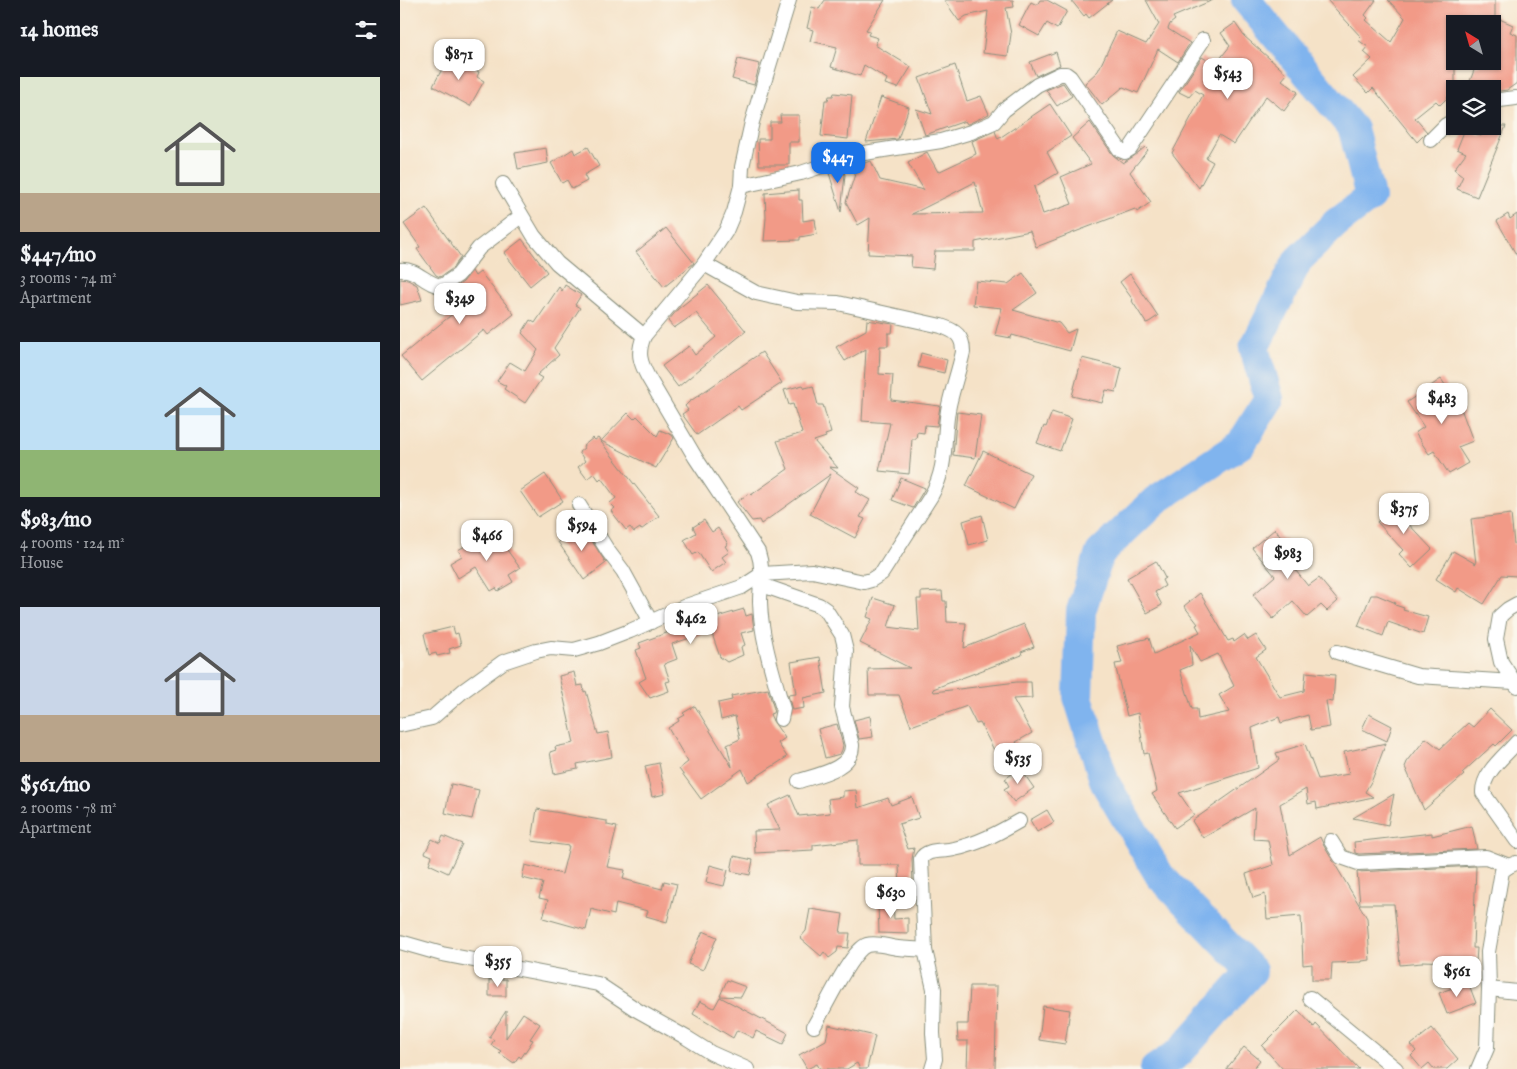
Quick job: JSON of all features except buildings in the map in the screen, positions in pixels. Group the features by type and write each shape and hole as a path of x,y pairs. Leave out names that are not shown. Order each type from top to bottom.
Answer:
{"street":[{"path":"781,719 783,708 765,643 760,602 762,580 758,552 695,457 642,365 639,347 644,336 704,264 726,231 734,212 741,186 742,167 752,122 789,0"},
{"path":"741,186 801,173 858,154 942,141 972,132 994,122 1004,110 1037,85 1060,74 1066,74 1070,77 1120,150 1125,152 1130,149 1203,40"},
{"path":"1501,99 1517,96"},
{"path":"1431,140 1446,125"},
{"path":"503,184 534,236 557,263 644,336"},
{"path":"400,270 406,269 418,274 430,283 442,286 458,275 479,248 521,216"},
{"path":"400,725 432,718 463,691 503,662 536,651 551,648 574,650 599,643 686,606 762,580 812,571 864,582 882,573 938,484 943,469 949,406 963,352 960,336 953,330 941,326 838,303 797,302 756,293 704,264"},
{"path":"579,505 608,552 623,571 651,622"},
{"path":"762,580 819,605 826,610 842,635 846,651 842,707 852,744 852,751 848,760 834,768 799,782"},
{"path":"1515,684 1501,662 1496,639 1500,616 1508,608 1517,604"},
{"path":"1337,652 1418,676 1515,684"},
{"path":"1517,742 1490,772 1483,786 1483,793 1517,840"},
{"path":"932,1069 935,1059 933,1033 934,989 925,950 921,859 924,854 933,851 951,850 981,842 1019,821"},
{"path":"1331,841 1341,857 1358,863 1486,857 1513,864"},
{"path":"1478,1069 1487,1048 1488,952 1502,871 1513,864"},
{"path":"400,942 442,954 598,984 637,1010 711,1053 748,1069"},
{"path":"814,1026 849,962 859,949 866,945 876,944 925,950"},
{"path":"1489,989 1517,992"},
{"path":"1310,998 1396,1069"}],"waterway":[{"path":"1155,1069 1179,1053 1252,971 1160,876 1105,783 1078,697 1081,611 1100,553 1156,500 1241,444 1269,399 1254,348 1298,260 1336,223 1370,197 1353,129 1246,0"}]}
